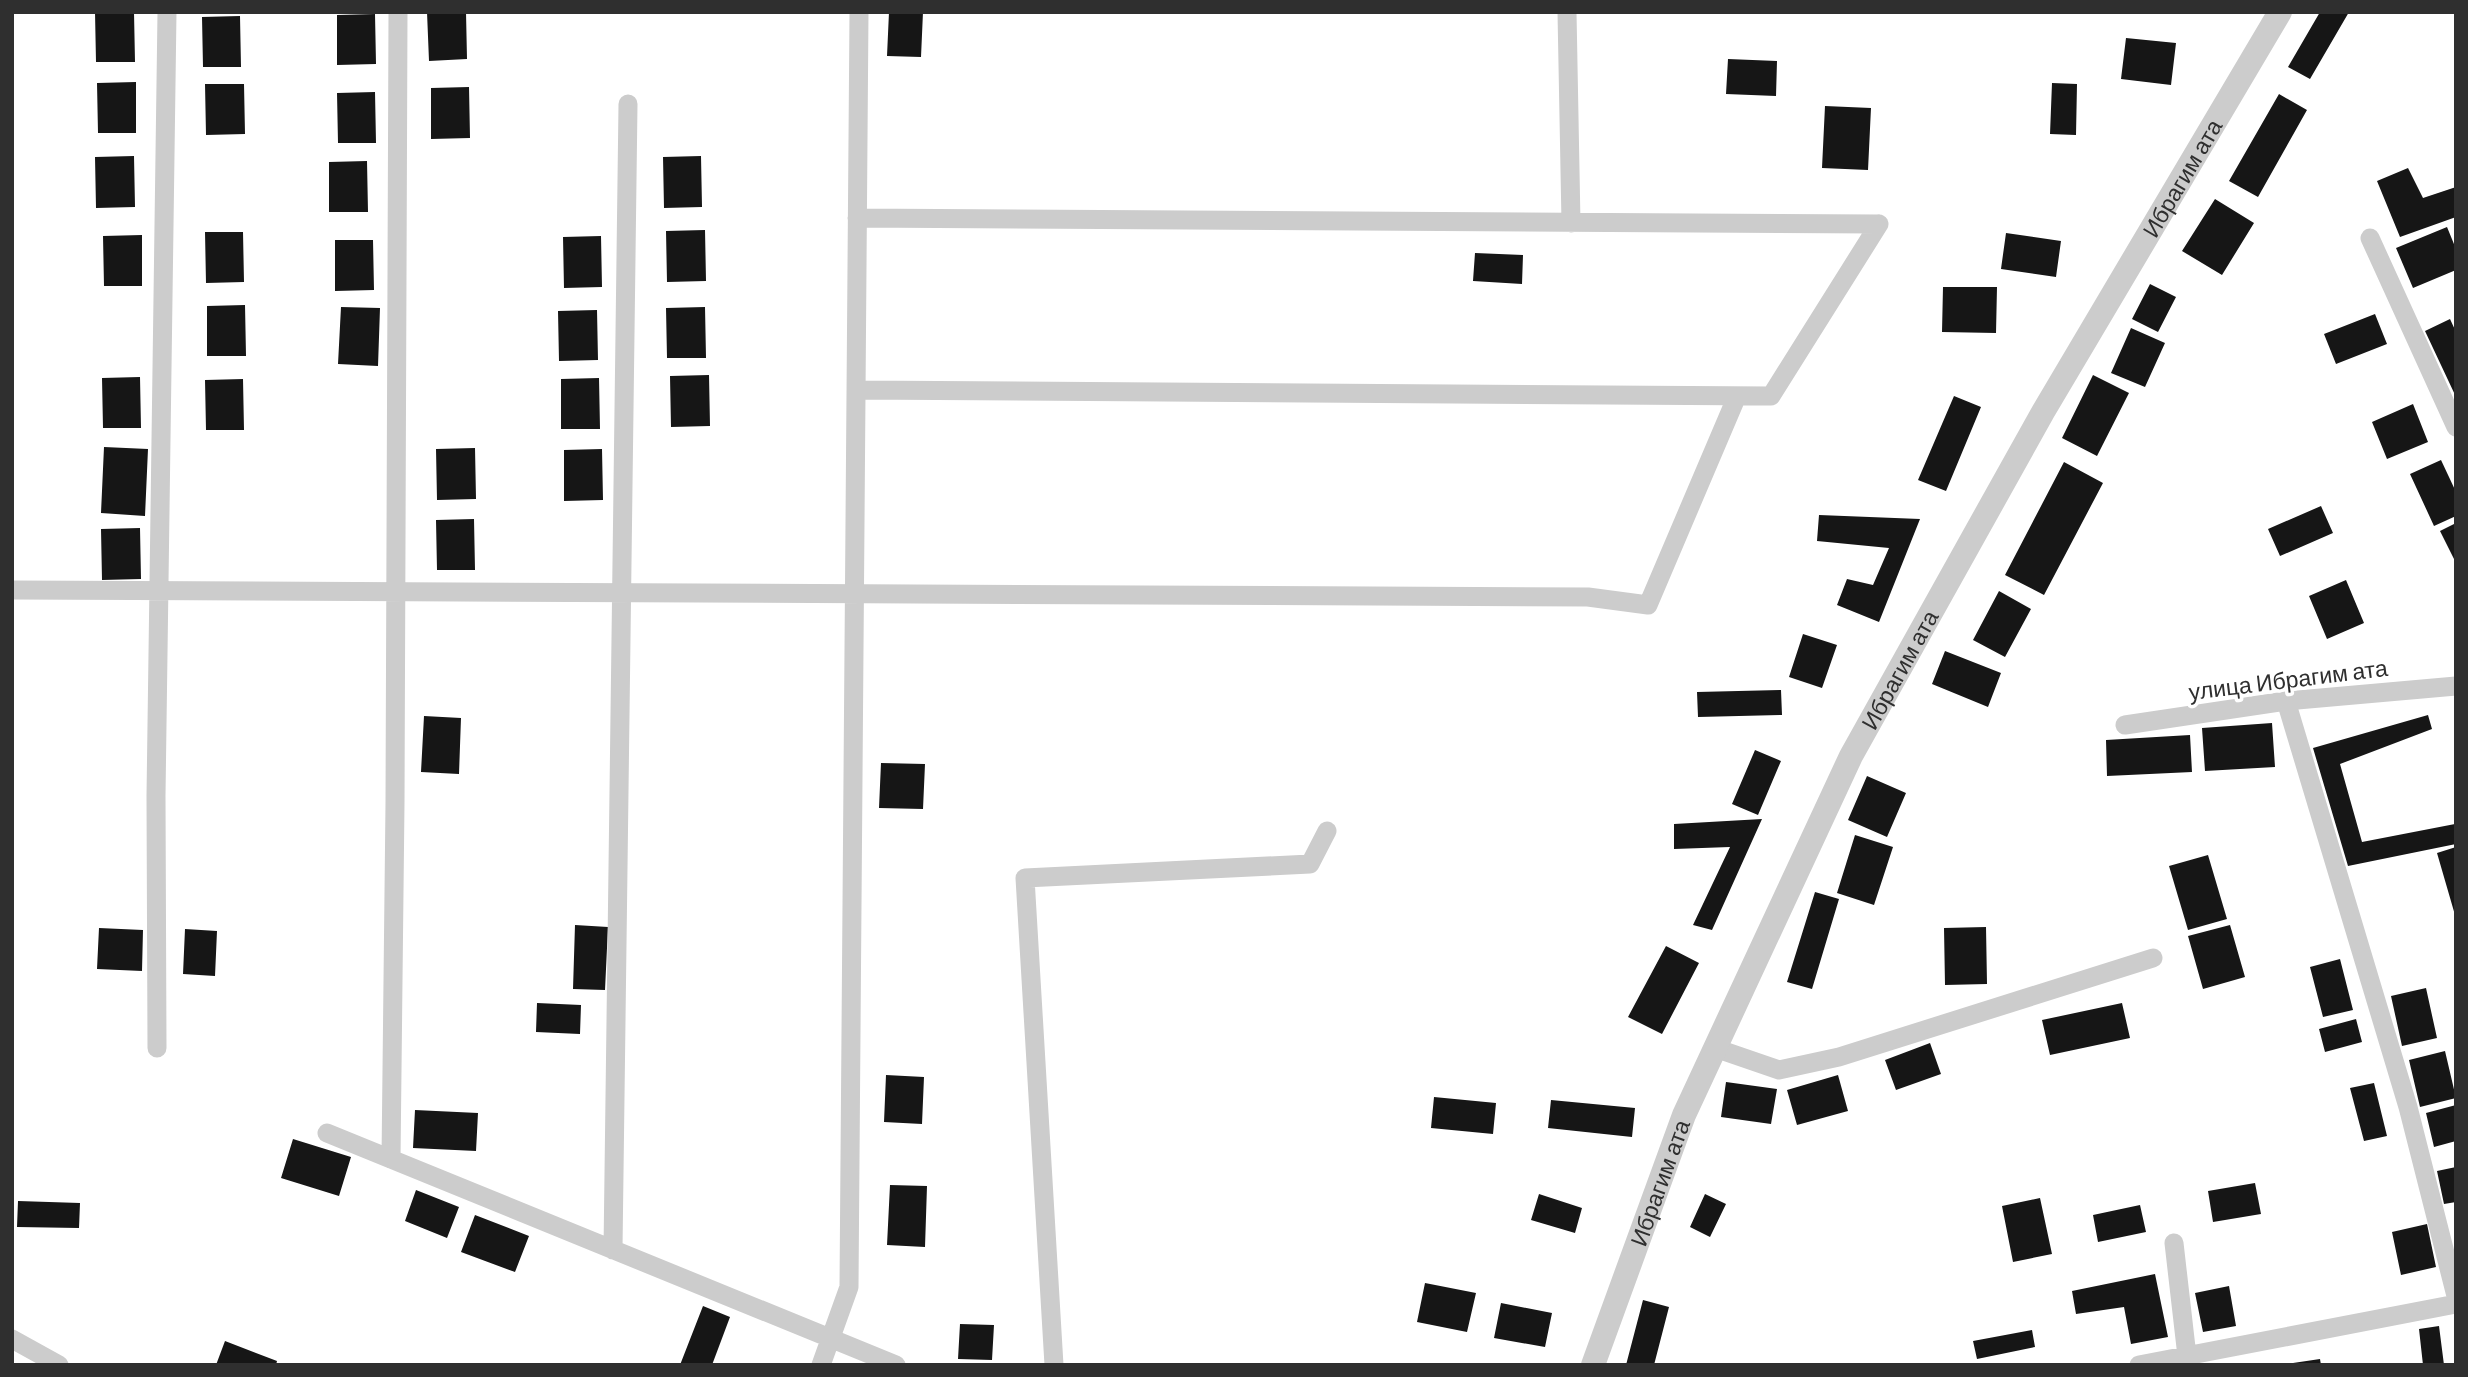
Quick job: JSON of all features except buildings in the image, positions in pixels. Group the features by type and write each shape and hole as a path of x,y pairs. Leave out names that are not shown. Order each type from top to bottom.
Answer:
{"street":[{"path":"157,1048 156,796 167,12"},
{"path":"391,1159 398,12"},
{"path":"821,1365 849,1287 859,12"},
{"path":"1567,12 1571,223"},
{"name":"Ибрагим ата","path":"1593,1365 1684,1115 1851,756 2043,412 2280,12"},
{"path":"613,1250 628,104"},
{"path":"856,390 1771,396 1879,223 857,218"},
{"path":"2370,239 2456,427"},
{"path":"12,590 1588,597 1648,606 1737,396"},
{"name":"улица Ибрагим ата","path":"2125,725 2286,701 2456,685"},
{"path":"2286,701 2408,1107 2456,1296"},
{"path":"1054,1365 1025,878 1310,864 1327,831"},
{"path":"1715,1048 1779,1070 1839,1057 2153,958"},
{"path":"327,1133 896,1365"},
{"path":"2174,1243 2187,1361"},
{"path":"2139,1365 2187,1361 2456,1304"},
{"path":"12,1339 59,1365"}]}
